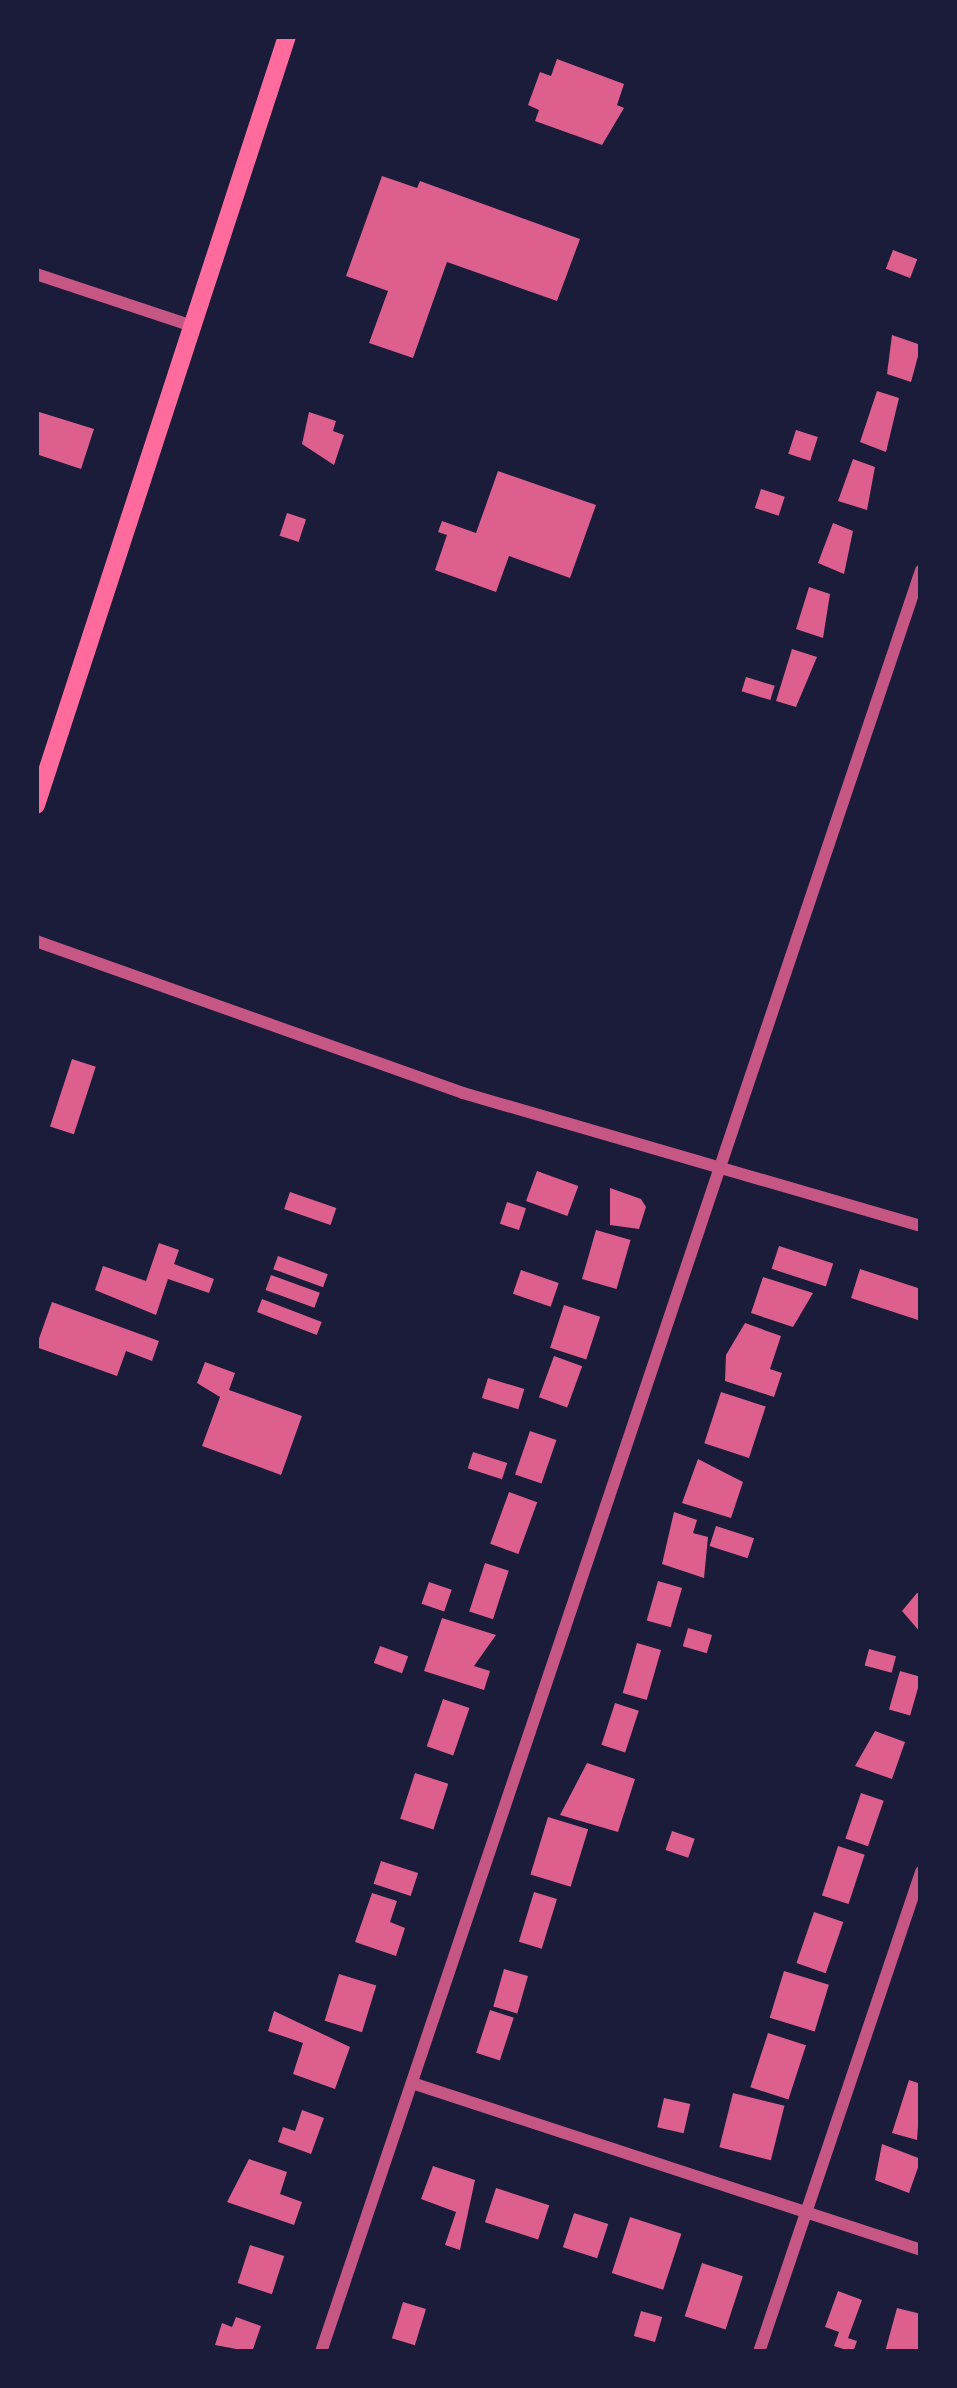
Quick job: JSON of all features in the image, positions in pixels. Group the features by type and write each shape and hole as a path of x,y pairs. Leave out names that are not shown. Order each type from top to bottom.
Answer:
{"main road":[{"path":"36,806 287,36"}],"street":[{"path":"36,274 192,326"},
{"path":"321,2352 921,569"},
{"path":"36,941 463,1093 722,1163 921,1226"},
{"path":"759,2352 921,1872"},
{"path":"412,2083 921,2249"}],"building":[{"path":"557,59 624,84 617,105 624,108 602,145 535,121 539,110 528,105 540,72 551,76"},
{"path":"382,176 417,188 420,181 580,239 557,301 447,262 413,358 369,343 388,291 346,276"},
{"path":"893,250 917,259 910,278 886,269"},
{"path":"892,335 921,345 911,382 887,374"},
{"path":"877,391 899,398 886,452 860,442"},
{"path":"36,411 94,429 81,469 36,454"},
{"path":"309,412 336,421 333,431 344,435 334,465 302,444"},
{"path":"796,430 818,437 810,461 788,454"},
{"path":"853,459 875,467 867,510 838,501"},
{"path":"498,471 596,505 570,578 509,556 496,592 435,570 447,535 438,532 442,521 476,533"},
{"path":"761,489 785,497 779,516 755,508"},
{"path":"287,513 306,519 299,542 280,536"},
{"path":"833,523 853,531 844,574 818,563"},
{"path":"809,587 830,594 823,638 796,629"},
{"path":"792,649 817,657 796,707 776,701"},
{"path":"746,677 775,686 770,700 742,691"},
{"path":"72,1059 96,1067 74,1134 50,1127"},
{"path":"537,1171 578,1186 567,1216 526,1201"},
{"path":"610,1188 641,1199 646,1207 639,1229 610,1225"},
{"path":"290,1192 336,1208 330,1225 284,1209"},
{"path":"507,1202 526,1208 519,1230 500,1224"},
{"path":"596,1230 631,1240 617,1289 582,1279"},
{"path":"159,1243 179,1250 174,1264 214,1279 209,1293 168,1279 156,1315 95,1290 103,1266 146,1281"},
{"path":"779,1246 833,1264 826,1286 772,1269"},
{"path":"278,1256 328,1274 323,1287 273,1269"},
{"path":"860,1269 921,1289 921,1321 851,1298"},
{"path":"521,1270 559,1283 551,1307 513,1294"},
{"path":"271,1275 320,1293 314,1308 266,1290"},
{"path":"763,1277 813,1293 793,1327 751,1313"},
{"path":"262,1299 322,1322 317,1335 257,1312"},
{"path":"52,1302 159,1341 152,1361 126,1351 117,1376 36,1347"},
{"path":"564,1305 600,1317 586,1360 550,1348"},
{"path":"745,1323 781,1336 770,1369 782,1373 774,1397 725,1381 726,1355"},
{"path":"554,1356 582,1366 567,1408 539,1397"},
{"path":"205,1362 235,1373 229,1390 302,1416 281,1475 202,1446 220,1397 197,1383"},
{"path":"488,1378 524,1389 518,1409 482,1398"},
{"path":"721,1392 766,1407 749,1458 704,1443"},
{"path":"530,1431 556,1440 541,1484 515,1474"},
{"path":"473,1452 507,1463 502,1479 468,1468"},
{"path":"698,1459 743,1482 731,1518 682,1503"},
{"path":"509,1492 537,1502 518,1554 490,1544"},
{"path":"674,1512 697,1520 693,1533 708,1537 704,1578 662,1564"},
{"path":"716,1526 754,1538 748,1558 710,1546"},
{"path":"485,1563 509,1571 493,1619 469,1612"},
{"path":"658,1581 682,1588 671,1627 647,1620"},
{"path":"429,1582 452,1590 444,1612 422,1604"},
{"path":"921,1594 921,1633 902,1611"},
{"path":"442,1618 496,1635 474,1666 490,1671 484,1690 424,1671"},
{"path":"688,1628 712,1635 707,1653 683,1646"},
{"path":"637,1643 661,1650 647,1700 623,1693"},
{"path":"380,1646 408,1656 402,1673 374,1663"},
{"path":"869,1649 896,1656 892,1673 865,1665"},
{"path":"900,1671 921,1677 910,1716 889,1709"},
{"path":"443,1699 469,1708 453,1755 427,1746"},
{"path":"615,1703 639,1711 625,1753 601,1745"},
{"path":"875,1731 905,1742 892,1779 855,1766"},
{"path":"587,1763 635,1779 618,1832 560,1815"},
{"path":"415,1773 448,1784 433,1829 400,1819"},
{"path":"861,1793 884,1801 868,1846 845,1838"},
{"path":"548,1817 588,1829 571,1887 530,1874"},
{"path":"672,1831 695,1839 688,1858 665,1850"},
{"path":"838,1846 865,1855 849,1904 822,1895"},
{"path":"381,1861 418,1873 411,1896 374,1884"},
{"path":"534,1892 557,1899 542,1949 519,1942"},
{"path":"372,1893 397,1901 390,1922 405,1928 396,1956 355,1942"},
{"path":"814,1912 843,1922 826,1973 796,1963"},
{"path":"504,1969 528,1976 517,2013 493,2006"},
{"path":"784,1971 829,1985 815,2032 770,2018"},
{"path":"339,1974 376,1985 362,2032 325,2021"},
{"path":"490,2010 514,2018 500,2061 476,2053"},
{"path":"274,2011 350,2047 335,2089 293,2074 303,2043 268,2031"},
{"path":"768,2033 806,2045 788,2100 750,2087"},
{"path":"909,2080 921,2084 917,2140 892,2133"},
{"path":"733,2093 784,2106 771,2160 719,2147"},
{"path":"664,2098 690,2104 684,2133 657,2127"},
{"path":"302,2110 324,2118 311,2154 278,2142 283,2127 295,2131"},
{"path":"882,2144 921,2159 909,2193 875,2180"},
{"path":"249,2159 287,2172 280,2194 302,2202 294,2225 227,2202"},
{"path":"433,2166 475,2180 460,2250 445,2245 456,2212 421,2199"},
{"path":"496,2188 549,2205 538,2240 485,2222"},
{"path":"574,2213 608,2224 597,2258 563,2247"},
{"path":"630,2217 681,2234 663,2290 612,2273"},
{"path":"250,2245 284,2256 272,2294 238,2283"},
{"path":"702,2263 743,2276 726,2330 685,2316"},
{"path":"838,2291 862,2300 848,2338 857,2341 853,2352 834,2346 839,2332 825,2327"},
{"path":"403,2302 426,2309 415,2345 392,2338"},
{"path":"897,2308 921,2314 921,2352 885,2352"},
{"path":"641,2311 662,2317 655,2342 634,2336"},
{"path":"236,2317 261,2326 252,2352 215,2345 222,2323 232,2327"}]}
